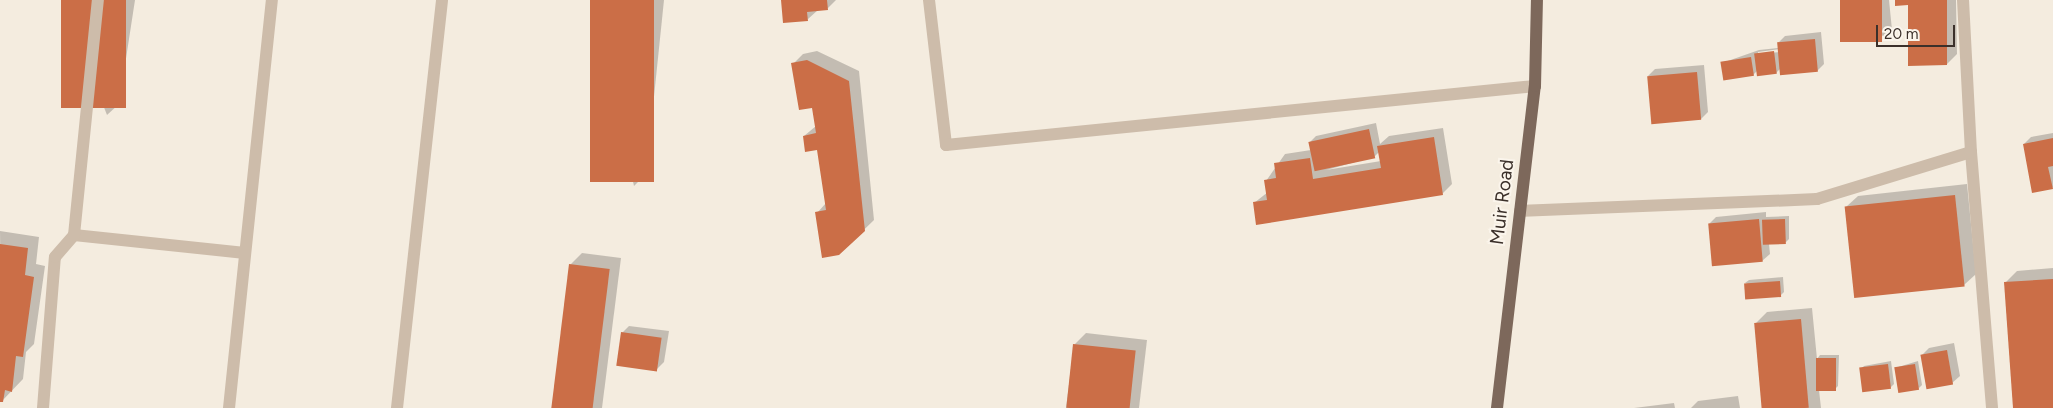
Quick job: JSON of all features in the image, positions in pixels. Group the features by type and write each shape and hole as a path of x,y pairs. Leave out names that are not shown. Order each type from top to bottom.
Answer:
{"main road":[{"name":"Muir Road","path":"1497,408 1534,86 1537,0"}],"street":[{"path":"43,408 55,257 74,235 98,0"},
{"path":"229,408 272,0"},
{"path":"397,408 442,0"},
{"path":"930,0 946,146 1534,86"},
{"path":"1963,0 1971,152 1992,408"},
{"path":"1520,211 1817,199 1971,152"},
{"path":"74,235 245,254"}],"building":[{"path":"61,0 126,0 126,108 61,108"},
{"path":"590,0 654,0 654,182 590,182"},
{"path":"781,0 827,0 828,10 807,12 808,21 783,23"},
{"path":"1840,0 1882,0 1882,42 1840,42"},
{"path":"1895,0 1947,0 1947,65 1908,66 1908,5 1895,6"},
{"path":"1815,39 1818,72 1780,75 1777,42"},
{"path":"1774,51 1777,74 1757,76 1754,53"},
{"path":"1751,57 1754,76 1723,81 1720,62"},
{"path":"807,60 849,81 865,231 839,255 822,258 815,212 826,210 817,150 805,152 803,136 816,133 812,108 799,110 791,63"},
{"path":"1697,72 1701,120 1651,124 1647,76"},
{"path":"1369,129 1375,158 1315,171 1308,142"},
{"path":"1434,137 1443,195 1256,225 1253,202 1267,200 1264,180 1276,178 1274,163 1310,158 1313,179 1381,168 1377,146"},
{"path":"2053,138 2053,166 2048,167 2053,189 2032,193 2023,144"},
{"path":"1955,195 1965,286 1854,298 1845,207"},
{"path":"1759,219 1763,262 1712,266 1708,223"},
{"path":"1785,219 1786,244 1763,245 1762,220"},
{"path":"0,244 28,248 25,275 34,277 23,357 16,356 12,392 5,390 3,402 0,402"},
{"path":"569,264 610,269 593,408 551,408"},
{"path":"2053,279 2053,408 2013,408 2004,282"},
{"path":"1780,281 1781,297 1745,299 1744,284"},
{"path":"1801,319 1809,408 1762,408 1754,323"},
{"path":"621,332 662,338 657,371 616,366"},
{"path":"1073,344 1136,351 1130,408 1066,408"},
{"path":"1947,350 1953,384 1926,389 1920,355"},
{"path":"1816,358 1836,358 1836,391 1816,391"},
{"path":"1888,364 1891,389 1862,392 1859,368"},
{"path":"1915,364 1919,390 1898,393 1894,367"}]}
